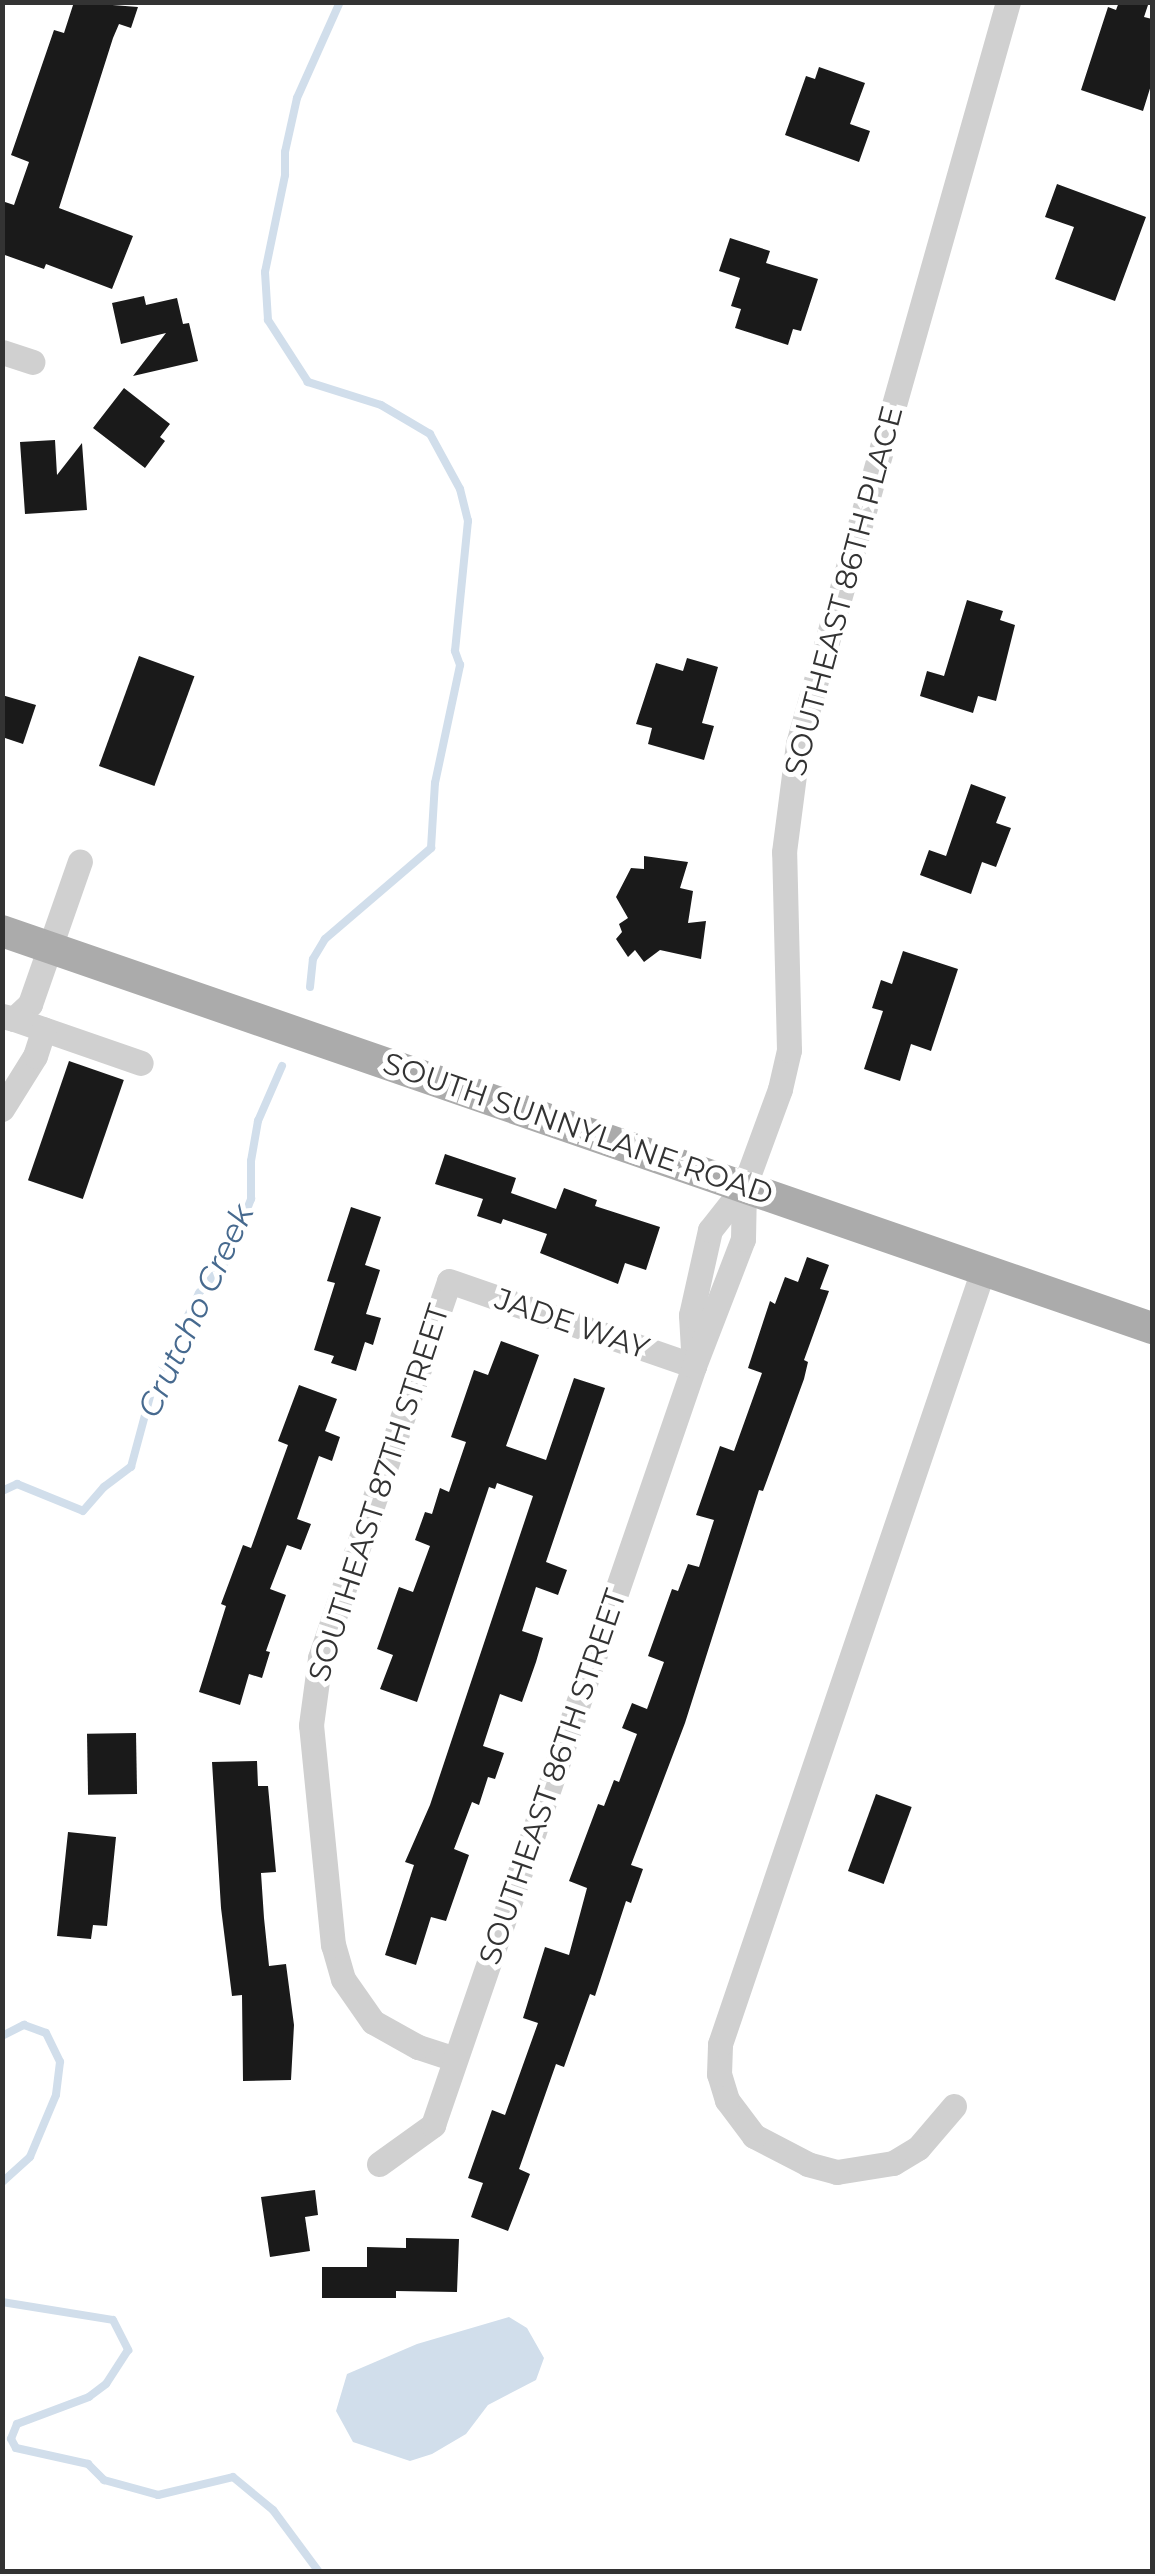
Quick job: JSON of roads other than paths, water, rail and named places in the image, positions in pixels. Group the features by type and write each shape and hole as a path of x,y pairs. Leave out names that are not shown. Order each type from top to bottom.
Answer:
{"main road":[{"name":"SOUTH SUNNYLANE ROAD","path":"2,932 1152,1328"}],"street":[{"name":"SOUTHEAST 86TH PLACE","path":"744,1187 780,1089 788,1050 784,852 798,744 1008,2"},
{"path":"2,352 32,362"},
{"path":"8,1018 30,1004 80,861"},
{"path":"8,1018 141,1062"},
{"path":"2,1108 35,1056 44,1029"},
{"name":"SOUTHEAST 86TH STREET","path":"379,2164 433,2125 694,1366 743,1239 744,1187"},
{"path":"954,2106 918,2148 893,2163 837,2172 808,2164 754,2136 727,2100 719,2074 720,2044 983,1270"},
{"name":"JADE WAY","path":"449,1281 694,1366"},
{"name":"SOUTHEAST 87TH STREET","path":"449,1281 320,1658 311,1725 332,1945 343,1980 373,2022 406,2041 456,2059"}],"water":[{"path":"509,2317 527,2328 544,2358 536,2380 488,2405 466,2434 432,2454 410,2461 353,2442 336,2411 347,2374 417,2344"}],"waterway":[{"name":"Crutcho Creek","path":"310,987 313,959 325,939 431,848 435,783 460,665 455,651 468,521 460,489 430,434 381,405 308,382 268,320 265,272 297,98 340,2"},
{"name":"Crutcho Creek","path":"2,1491 17,1484 83,1511 104,1487 131,1467 152,1389 199,1293 227,1260 251,1199 251,1161 258,1121 282,1066"},
{"name":"Crutcho Creek","path":"2,2036 24,2025 46,2033 60,2062 56,2095 30,2157 2,2182"},
{"name":"Crutcho Creek","path":"2,2302 113,2320 128,2350 106,2384 89,2397 17,2424 11,2439 16,2448 88,2464 104,2480 158,2495 233,2477 273,2510 319,2572"}]}
